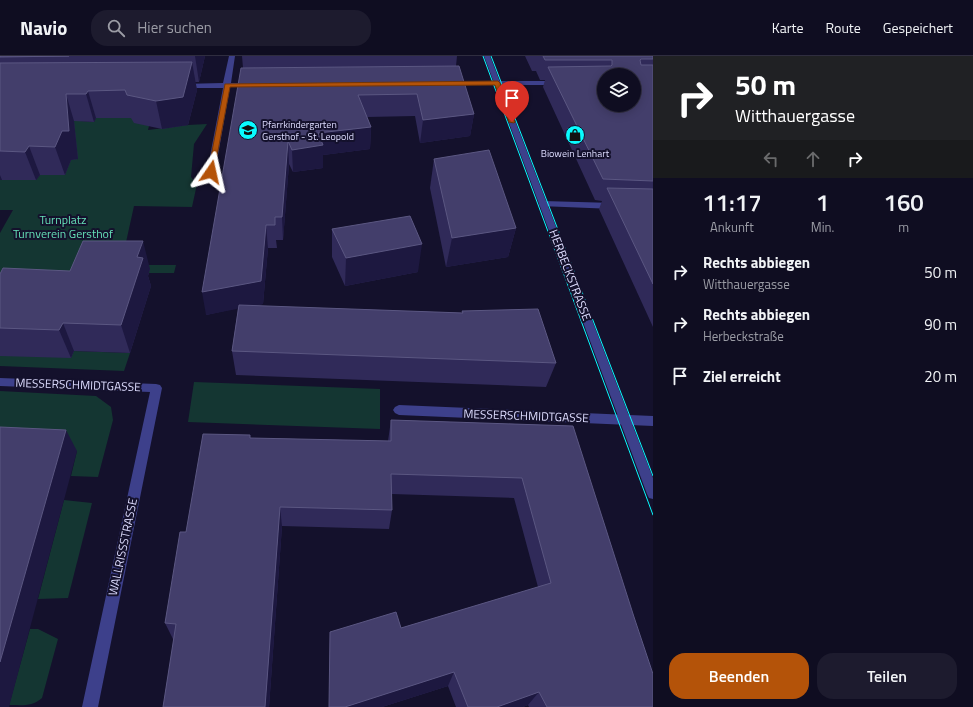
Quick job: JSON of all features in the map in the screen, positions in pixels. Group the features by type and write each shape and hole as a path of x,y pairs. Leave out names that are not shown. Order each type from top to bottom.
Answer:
{"street":[{"path":"211,172 232,56"},
{"name":"HERBECKSTRASSE","path":"487,56 653,494"},
{"path":"440,84 567,83"},
{"path":"171,86 256,85"},
{"path":"543,204 622,206"},
{"name":"MESSERSCHMIDTGASSE","path":"0,382 156,388"},
{"name":"WALLRISSSTRASSE","path":"90,707 156,388"},
{"name":"MESSERSCHMIDTGASSE","path":"399,410 653,421"}],"green space":[{"name":"Turnplatz Turnverein Gersthof","path":"64,118 94,122 96,118 151,118 148,130 207,124 194,144 191,177 197,184 192,207 134,206 121,265 176,265 174,273 149,273 0,302 0,233 13,210 0,210 0,160 36,180 40,175 65,175"},
{"path":"74,351 130,353 124,371 0,366 0,355"},
{"path":"194,382 380,389 380,429 188,422"},
{"path":"0,391 96,396 111,407 113,420 98,477 71,476 77,451 0,448"},
{"path":"64,500 92,503 68,598 38,599"},
{"path":"30,629 38,629 58,639 42,698 31,704 9,705"}],"building":[{"path":"0,56 69,56 0,57"},
{"path":"543,56 653,56 653,59 640,60 641,65 653,65 653,181 603,179 548,67 611,66 612,60 545,60"},
{"path":"192,62 183,97 156,101 127,95 125,90 88,91 86,94 66,94 69,131 62,131 55,147 29,146 25,152 0,151 0,63"},
{"path":"459,66 474,114 423,120 417,94 358,95 371,127 318,133 323,145 292,150 288,141 282,217 275,217 275,225 266,225 261,281 202,292 241,68"},
{"path":"489,150 516,228 452,238 434,159"},
{"path":"607,188 653,189 653,284"},
{"path":"410,216 422,244 346,258 332,229"},
{"path":"83,241 143,241 137,257 143,258 121,325 63,323 59,330 0,328 0,274 3,268 70,271"},
{"path":"239,305 463,313 462,311 538,309 556,363 232,351"},
{"path":"391,420 573,426 653,674 653,707 547,707 539,692 497,707 468,707 454,672 345,707 329,707 330,632 396,612 401,628 551,583 522,478 391,474 392,510 280,507 265,707 163,707 176,624 165,623 180,532 186,532 203,434 250,435 250,438 391,441"},
{"path":"0,427 66,430 0,662"}],"tram line":[{"path":"483,56 653,515"},
{"path":"491,56 653,476"}],"place":[{"name":"Pfarrkindergarten Gersthof - St. Leopold","path":"248,130"},
{"name":"Biowein Lenhart","path":"575,135"}],"route":[{"path":"211,172 227,85 498,83 512,122"}]}
